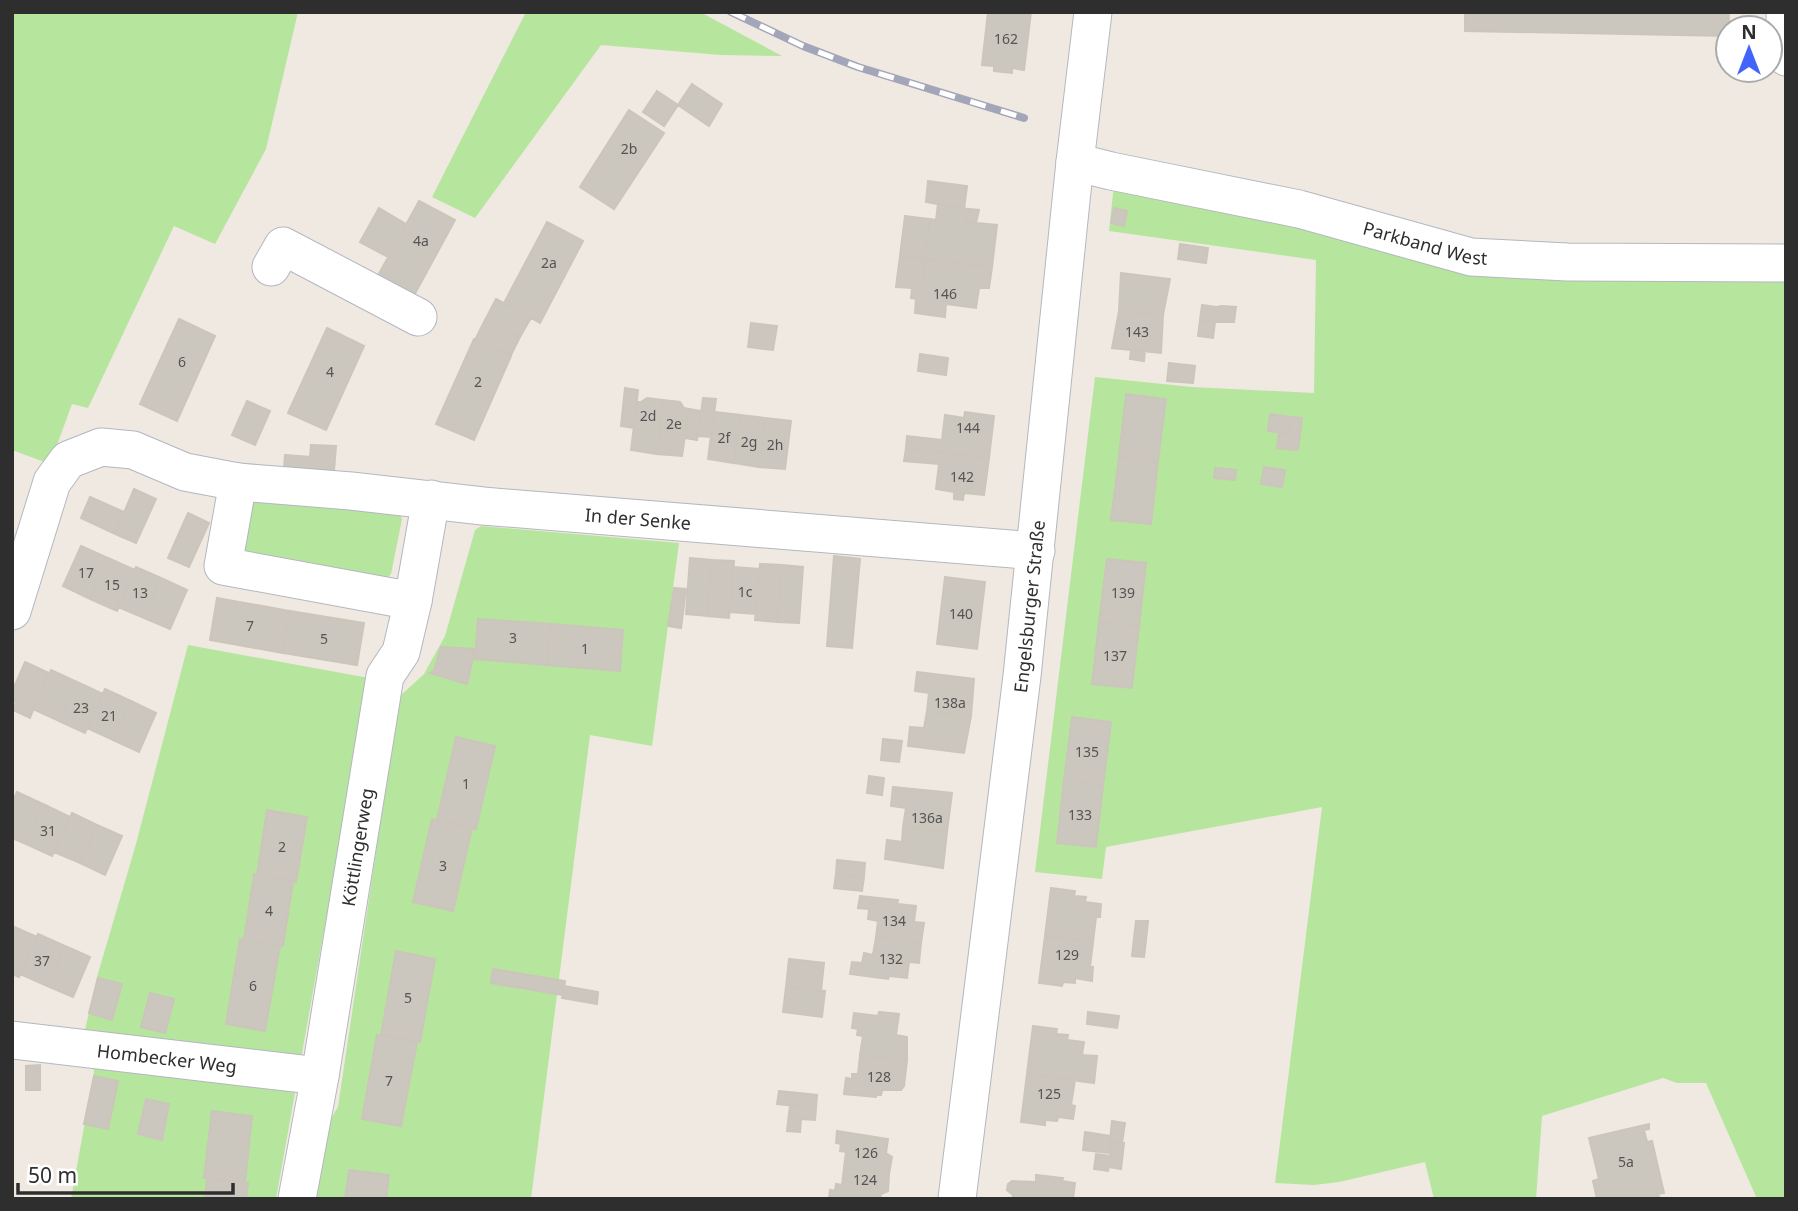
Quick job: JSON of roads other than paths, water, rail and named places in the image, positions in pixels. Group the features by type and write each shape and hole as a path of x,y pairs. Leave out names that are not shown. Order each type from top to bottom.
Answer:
{"street":[{"name":"Engelsburger Straße","path":"957,1199 1037,551 1074,162 1093,12"},
{"path":"1785,12 1786,57"},
{"name":"Parkband West","path":"1074,162 1299,209 1471,257 1567,262 1786,263"},
{"path":"271,267 283,246 418,317"},
{"name":"In der Senke","path":"12,611 52,482 68,460 101,447 134,450 185,472 238,482 483,506 1037,551"},
{"path":"238,482 223,566 413,601"},
{"name":"Köttlingerweg","path":"297,1199 320,1076 385,676 401,652 431,499"},
{"name":"Hombecker Weg","path":"12,1040 320,1076"}],"railway":[{"path":"731,12 803,46 858,67 1024,118"}]}
